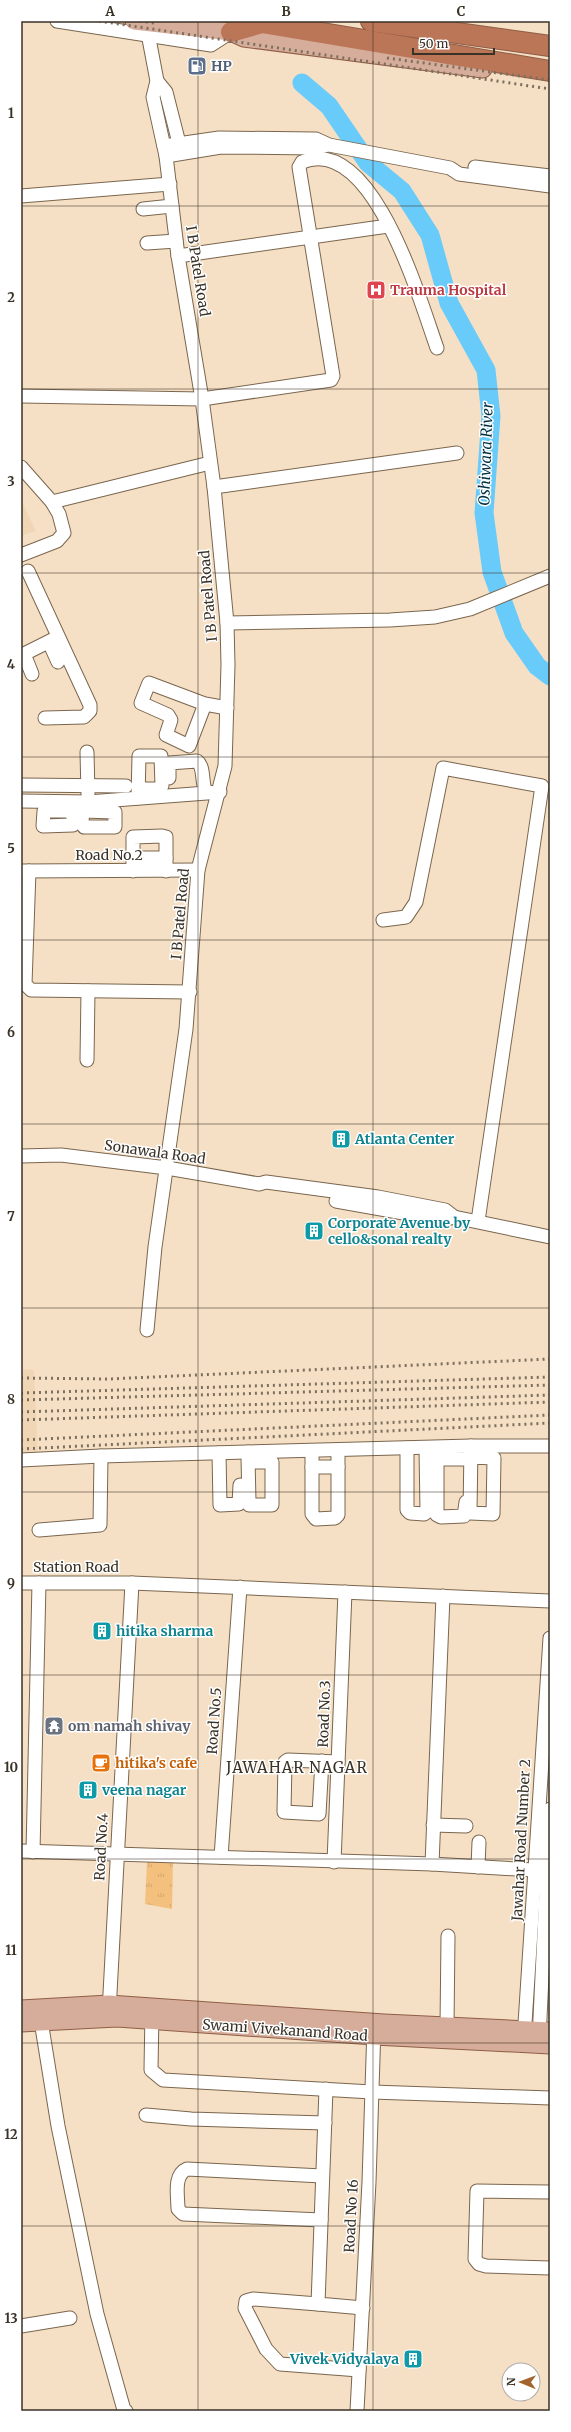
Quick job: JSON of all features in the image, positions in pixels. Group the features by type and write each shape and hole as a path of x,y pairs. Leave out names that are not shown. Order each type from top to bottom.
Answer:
{"highway":[{"path":"371,21 550,46"},
{"path":"465,21 489,26 506,40"},
{"path":"231,32 256,22 550,72"}],"main road":[{"path":"143,26 231,32 244,38 288,42 550,80"},
{"name":"Swami Vivekanand Road","path":"21,2009 152,2013 374,2029 538,2038"},
{"name":"Swami Vivekanand Road","path":"21,2022 41,2021 109,2011"},
{"name":"Swami Vivekanand Road","path":"374,2029 447,2026 538,2038"}],"street":[{"path":"57,21 143,26"},
{"name":"I B Patel Road","path":"143,26 156,81 153,97 165,151 178,256 202,399 214,487 227,623 225,766 220,792 198,870 190,992 155,1247 147,1330"},
{"path":"156,81 166,92 181,148"},
{"path":"165,151 181,148 221,147 316,148 329,145 450,168 459,174 550,186"},
{"path":"21,396 202,399 331,380 332,376 299,167 301,163 307,160 332,160 352,172 367,187 404,260 437,348"},
{"path":"450,168 461,165 550,176"},
{"path":"21,196 170,184"},
{"path":"143,209 172,206"},
{"path":"178,256 388,226"},
{"path":"147,243 176,241"},
{"path":"214,487 457,452"},
{"path":"52,502 210,463"},
{"path":"21,467 52,502 64,528 61,537 51,544 21,555"},
{"path":"28,571 53,636 90,705 90,711 84,717 45,718"},
{"path":"227,623 414,620 470,610 550,576"},
{"path":"21,646 53,636"},
{"path":"53,636 58,662"},
{"path":"32,674 24,654 53,636"},
{"path":"206,704 188,746 166,735 171,720 168,715 141,703 148,683 206,704 227,708"},
{"path":"84,805 88,786 87,752"},
{"path":"134,791 138,759 141,755 161,756 162,786 164,793"},
{"path":"164,793 168,766 170,763 199,762 204,789"},
{"path":"383,920 406,917 416,902 443,768 542,786 478,1221"},
{"path":"21,785 88,786 164,793 204,789 220,792"},
{"path":"39,785 39,801"},
{"path":"21,801 39,801 68,806 84,805 134,791"},
{"path":"133,864 134,836 166,837 166,864"},
{"name":"Road No.2","path":"25,871 133,864 166,864 198,870"},
{"path":"25,871 25,984 27,988 31,990 190,992"},
{"path":"87,1060 88,991"},
{"name":"Sonawala Road","path":"21,1148 41,1149 47,1154"},
{"name":"Sonawala Road","path":"21,1156 40,1157 47,1154 167,1168 259,1184 266,1182 378,1197 445,1210 454,1217 550,1237"},
{"path":"21,1460 101,1456 248,1457 312,1451 407,1448 432,1455 492,1452 550,1446"},
{"path":"407,1448 407,1512 424,1514 426,1512 432,1455"},
{"path":"312,1451 312,1514 316,1519 335,1518 338,1515 338,1450"},
{"path":"468,1452 470,1513 492,1514 494,1458 492,1452"},
{"path":"432,1455 436,1512 441,1517 462,1517 466,1514 468,1452"},
{"path":"407,1467 432,1455"},
{"path":"39,1530 100,1525 101,1456"},
{"path":"312,1467 338,1467"},
{"path":"39,1583 27,1851 221,1856 334,1862 432,1864 544,1871"},
{"name":"Station Road","path":"21,1584 132,1583 550,1601"},
{"name":"Road No.4","path":"109,2011 132,1583"},
{"name":"Road No.5","path":"221,1856 240,1587"},
{"name":"Road No.3","path":"334,1862 345,1592"},
{"path":"432,1864 443,1596"},
{"name":"Jawahar Road Number 2","path":"538,2038 550,1638"},
{"path":"322,1761 320,1805 317,1815 284,1812 284,1765 288,1760 322,1761 338,1762"},
{"path":"320,1805 337,1806"},
{"name":"Jawahar Road Number 2","path":"544,1871 550,1810"},
{"path":"433,1825 466,1826"},
{"path":"478,1867 479,1842"},
{"path":"447,2026 448,1936"},
{"path":"152,2013 151,2070 163,2080 372,2092 550,2098"},
{"path":"41,2021 58,2126 97,2314 124,2410 126,2411"},
{"name":"Road No 16","path":"357,2411 363,2308 374,2029"},
{"path":"318,2304 326,2089"},
{"path":"146,2115 191,2119 325,2123"},
{"path":"321,2220 183,2214 178,2209 178,2177 181,2172 187,2169 322,2176"},
{"path":"550,2192 477,2191 475,2259 479,2264 486,2266 550,2268"},
{"path":"359,2370 280,2364 266,2349 245,2308 246,2301 253,2298 363,2308"},
{"path":"21,2326 70,2318"}],"shaded area":[{"path":"21,500 36,531 21,536"},
{"path":"21,1369 34,1370 38,1460 21,1462"}],"green space":[{"path":"173,1860 172,1909 145,1904 147,1862"}],"waterway":[{"name":"Oshiwara River","path":"302,83 329,106 368,163 402,191 430,235 449,303 486,370 491,416 484,513 492,572 514,633 537,666 550,676"}],"railway":[{"path":"99,21 550,89"},
{"path":"140,21 154,23"},
{"path":"387,58 550,80"},
{"path":"21,1378 109,1379 550,1359"},
{"path":"21,1393 550,1377"},
{"path":"21,1400 550,1385"},
{"path":"21,1412 550,1395"},
{"path":"21,1420 550,1402"},
{"path":"21,1440 550,1415"},
{"path":"21,1449 550,1423"}],"place":[{"name":"HP","path":"197,66"},
{"name":"Trauma Hospital","path":"376,290"},
{"name":"Atlanta Center","path":"341,1139"},
{"name":"Corporate Avenue by cello&sonal realty","path":"314,1231"},
{"name":"hitika sharma","path":"102,1631"},
{"name":"om namah shivay","path":"54,1726"},
{"name":"hitika's cafe","path":"101,1763"},
{"name":"veena nagar","path":"88,1790"},
{"name":"Vivek Vidyalaya","path":"413,2359"}],"district":[{"name":"JAWAHAR NAGAR","path":"297,1768"}]}
